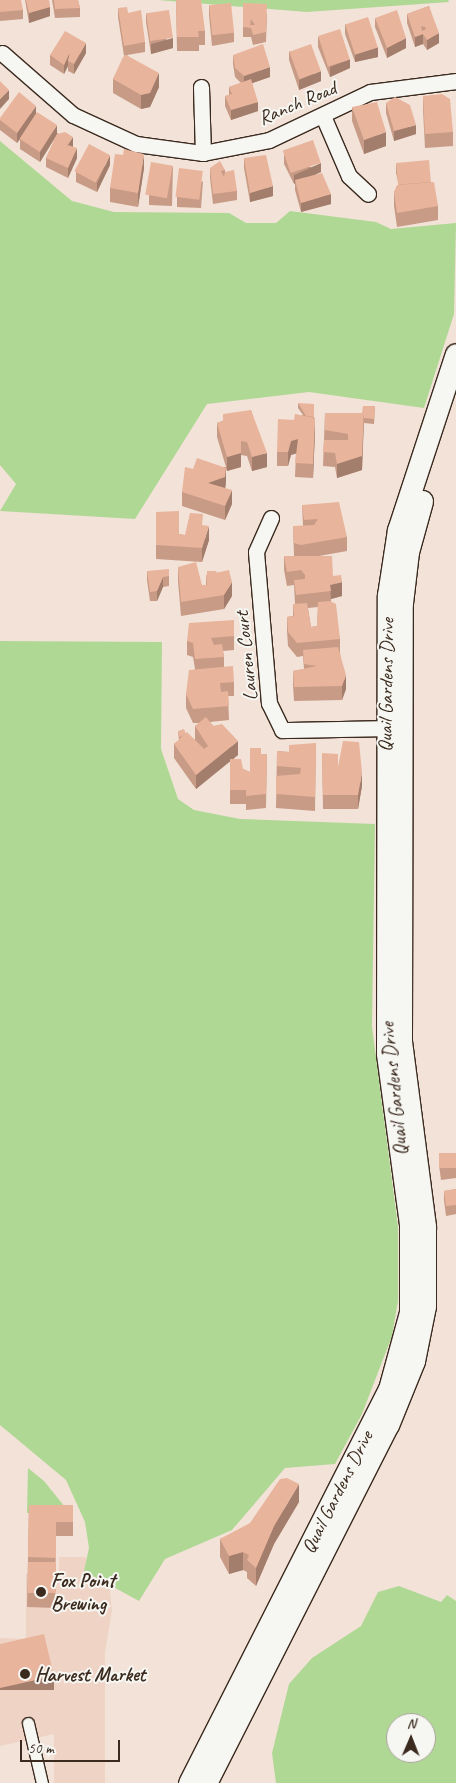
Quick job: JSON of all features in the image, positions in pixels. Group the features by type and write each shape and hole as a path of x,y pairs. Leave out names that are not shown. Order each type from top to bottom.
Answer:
{"main road":[{"name":"Quail Gardens Drive","path":"206,1783 388,1425 420,1337 427,1248 401,1040 391,565 408,497 456,354"},
{"name":"Quail Gardens Drive","path":"189,1783 389,1389 410,1312 410,1224 387,1053 393,728 404,577 416,519 456,397"}],"street":[{"name":"Ranch Road","path":"2,53 73,115 136,144 203,153 269,140 323,116 370,92 456,81"},
{"path":"201,87 203,153"},
{"path":"323,116 349,176 368,194"},
{"name":"Lauren Court","path":"271,518 256,552 269,703 282,730 393,728"},
{"path":"28,1723 42,1783"}],"shaded area":[{"path":"59,1557 86,1557 87,1570 108,1572 112,1610 105,1653 105,1783 54,1783 54,1734 0,1746 0,1638 26,1639 26,1574 59,1574"}],"green space":[{"path":"158,0 448,0 449,2 307,12"},
{"path":"0,141 72,201 114,212 229,213 246,223 276,223 290,211 376,222 391,229 456,223 454,314 424,408 309,392 207,404 135,519 0,511 16,484 0,465"},
{"path":"0,641 162,642 161,749 178,799 194,810 240,819 375,824 372,1027 398,1227 398,1301 392,1336 362,1414 335,1464 285,1468 232,1530 165,1559 139,1601 84,1571 89,1548 85,1522 66,1480 0,1425"},
{"path":"28,1468 44,1481 69,1512 27,1513"},
{"path":"399,1586 441,1602 447,1595 456,1601 456,1783 276,1783 272,1753 289,1684 312,1658 361,1626 378,1592"}],"building":[{"path":"0,0 21,0 23,10 0,12"},
{"path":"26,0 49,0 50,7 29,13"},
{"path":"54,0 78,0 80,8 55,9"},
{"path":"176,0 201,0 205,31 198,31 199,37 177,37"},
{"path":"231,3 234,33 212,35 209,5"},
{"path":"243,3 267,4 266,32 253,35 251,28 243,27"},
{"path":"429,6 439,33 427,40 423,34 415,37 407,14"},
{"path":"127,7 128,13 141,10 145,42 124,46 118,8"},
{"path":"169,10 173,38 150,41 146,13"},
{"path":"397,10 406,38 387,48 375,18"},
{"path":"368,17 378,47 355,55 345,24"},
{"path":"340,29 350,59 328,67 318,36"},
{"path":"65,31 86,43 74,64 68,61 70,52 64,65 50,55"},
{"path":"263,44 270,67 244,76 235,68 233,55"},
{"path":"311,44 321,71 299,79 289,52"},
{"path":"126,55 159,73 150,93 141,95 113,79 123,57"},
{"path":"251,79 258,102 231,110 225,96 232,94 229,87"},
{"path":"0,81 9,90 0,99"},
{"path":"19,92 36,106 17,133 0,118"},
{"path":"442,94 450,99 453,132 425,134 423,96"},
{"path":"395,97 410,105 416,125 394,131 386,103"},
{"path":"377,102 386,132 364,140 352,107"},
{"path":"37,112 57,125 40,152 20,139"},
{"path":"65,132 73,137 65,149 68,145 77,148 68,168 46,158 57,134"},
{"path":"313,140 321,163 291,173 283,150"},
{"path":"89,144 110,155 96,183 74,171"},
{"path":"124,149 144,154 138,193 110,188 115,154 123,155"},
{"path":"266,155 273,186 250,193 244,158"},
{"path":"429,160 431,182 398,185 396,163"},
{"path":"220,161 225,170 221,171 224,177 225,172 234,170 237,191 213,194 210,168"},
{"path":"151,162 173,166 167,198 145,194"},
{"path":"179,168 203,171 199,200 175,197"},
{"path":"322,173 331,194 301,203 295,180"},
{"path":"434,182 438,206 397,213 394,192 397,185"},
{"path":"298,403 314,404 314,417 306,416"},
{"path":"363,406 375,406 374,419 364,418 364,413 362,413"},
{"path":"251,410 267,453 252,457 247,442 241,441 241,453 227,457 217,423 223,421 223,414"},
{"path":"325,413 364,413 362,456 337,464 335,453 323,452 324,440 348,440 348,434 325,430"},
{"path":"295,414 315,418 313,464 295,463 298,439 291,441 288,452 277,452 278,419 294,420"},
{"path":"197,458 226,468 225,477 208,483 232,490 225,506 182,492 185,467 193,469"},
{"path":"339,502 347,537 301,545 294,543 293,526 314,525 318,519 304,520 302,505"},
{"path":"179,511 179,534 185,535 190,513 203,514 202,525 209,526 202,548 156,545 156,512"},
{"path":"284,556 332,556 333,576 341,575 342,582 330,585 331,591 296,595 294,580 305,579 305,575 301,570 287,572"},
{"path":"196,562 202,585 207,585 206,575 229,570 232,582 224,595 181,602 178,567"},
{"path":"169,569 169,576 163,577 157,591 150,592 147,571"},
{"path":"207,571 216,571 217,573 207,575"},
{"path":"330,601 336,604 340,639 297,643 288,632 287,617 294,616 293,604 307,603 311,627 317,626 318,602"},
{"path":"234,620 234,636 211,638 214,645 222,644 224,657 195,659 193,643 187,641 189,623"},
{"path":"338,647 346,675 342,686 294,687 293,671 317,666 304,664 303,650"},
{"path":"233,666 234,682 220,683 221,692 228,691 229,706 193,709 186,694 189,670"},
{"path":"206,717 213,726 222,724 238,741 196,775 174,744 187,732 204,749 208,746 195,726"},
{"path":"184,729 186,734 179,737 178,731"},
{"path":"343,741 359,742 362,772 358,795 323,795 322,753 338,754 338,767"},
{"path":"316,743 315,797 276,794 276,776 300,774 301,768 277,766 277,751 289,752 289,745"},
{"path":"250,748 261,748 261,754 267,754 266,794 246,796 246,790 230,790 230,759 241,759 243,769 250,772"},
{"path":"439,1153 456,1153 456,1168 439,1168"},
{"path":"456,1189 456,1205 446,1206 444,1191"},
{"path":"287,1478 299,1484 274,1526 256,1568 247,1560 249,1555 243,1552 229,1556 220,1539 250,1523 280,1479"},
{"path":"29,1505 73,1505 73,1522 56,1522 56,1558 28,1557"},
{"path":"28,1562 56,1562 56,1593 28,1593"},
{"name":"Harvest Market","path":"44,1634 54,1676 0,1688 0,1644"}],"place":[{"name":"Fox Point Brewing","path":"41,1592"},
{"name":"Harvest Market","path":"25,1674"}]}
